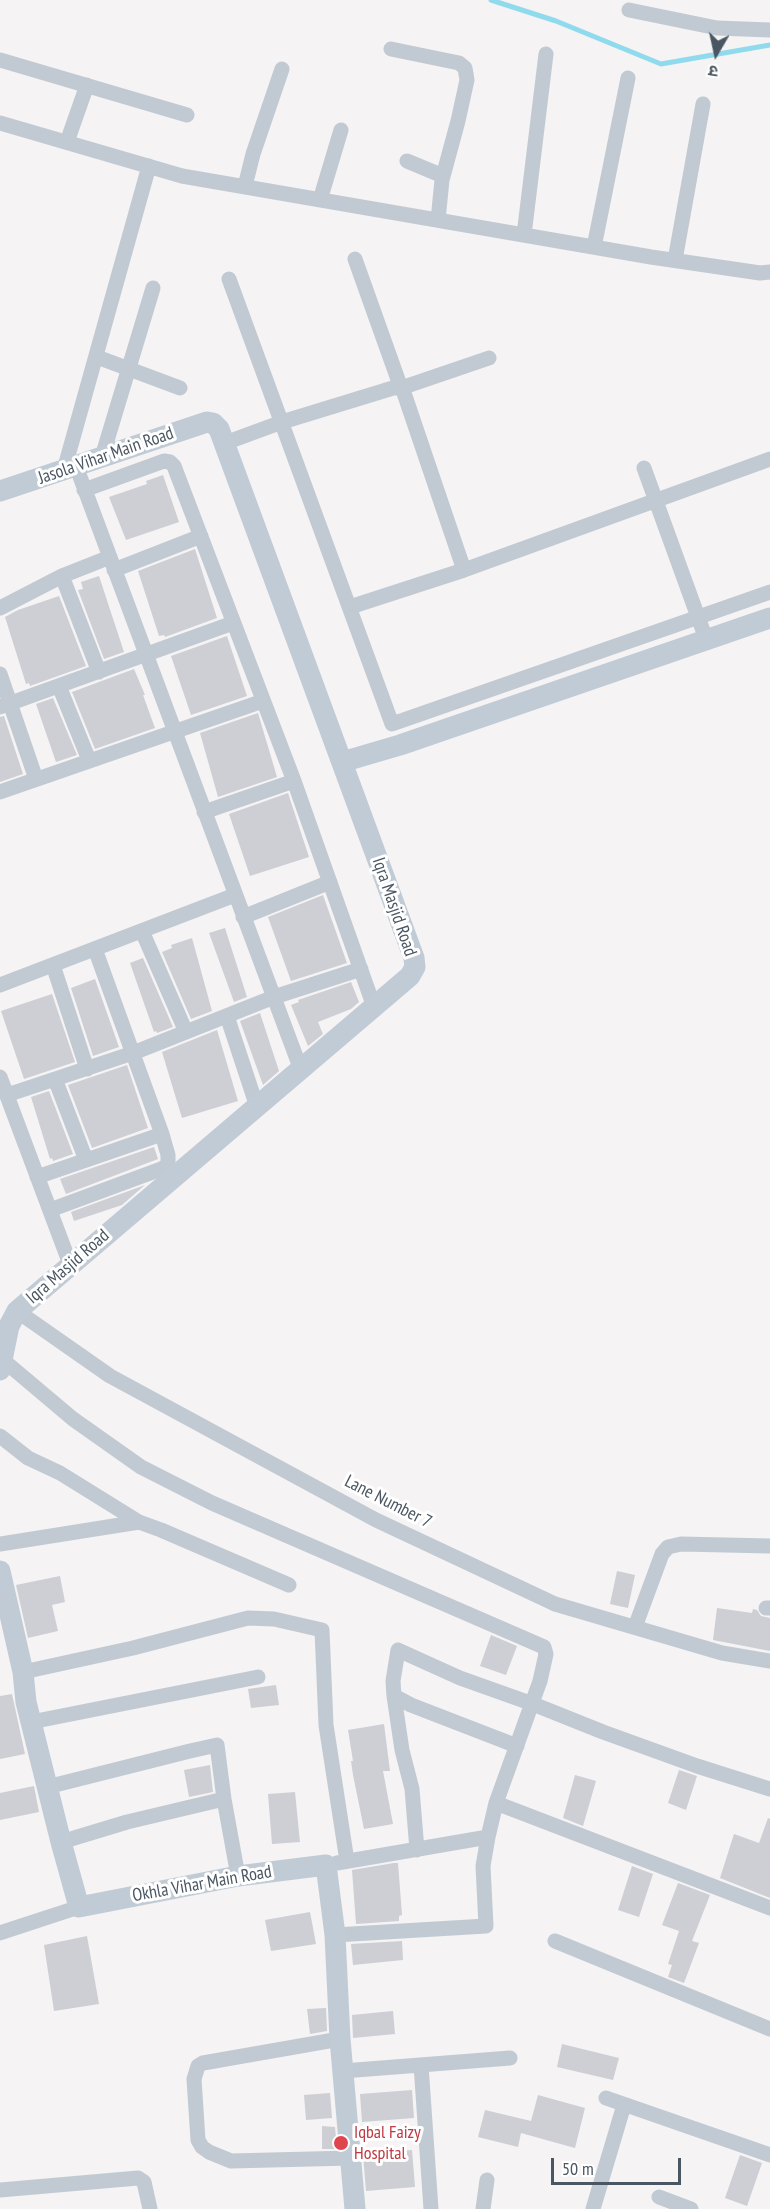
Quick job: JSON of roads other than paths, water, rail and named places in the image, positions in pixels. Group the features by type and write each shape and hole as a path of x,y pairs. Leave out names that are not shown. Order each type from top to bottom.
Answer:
{"street":[{"path":"629,10 717,28 770,30"},
{"path":"391,49 459,63 465,68 467,80 443,176 438,220"},
{"path":"525,235 546,54"},
{"path":"0,60 187,115"},
{"path":"245,186 253,154 282,69"},
{"path":"594,247 628,78"},
{"path":"66,142 87,85"},
{"path":"675,260 703,104"},
{"path":"0,123 182,176 594,247 760,273 770,272"},
{"path":"320,200 341,130"},
{"path":"407,161 443,176"},
{"path":"149,166 97,357 70,468 84,490 145,655 177,732 204,812 301,1070"},
{"path":"355,259 404,393 464,570"},
{"path":"229,279 392,724 770,592"},
{"path":"102,457 153,288"},
{"path":"97,357 180,388"},
{"path":"225,443 282,422 393,387 401,388 489,358"},
{"name":"Jasola Vihar Main Road","path":"0,491 207,422 213,423"},
{"name":"Iqra Masjid Road","path":"17,1311 410,976 415,967 414,958 225,443 219,429 213,423"},
{"path":"350,607 464,570 770,459"},
{"path":"84,490 164,461 174,466 294,781 374,1007"},
{"path":"644,468 706,639"},
{"path":"0,608 62,576 112,564 201,536"},
{"path":"62,576 99,672"},
{"path":"342,762 400,745 770,618"},
{"path":"5,705 233,623"},
{"path":"0,674 5,705 36,779"},
{"path":"59,686 89,760"},
{"path":"0,792 263,701"},
{"path":"204,812 294,781"},
{"path":"243,916 330,882"},
{"path":"0,985 235,895"},
{"path":"142,931 186,1032"},
{"path":"50,1210 161,1169 166,1166 168,1155 95,949"},
{"path":"53,965 87,1069"},
{"path":"7,1095 133,1053 274,997 361,969"},
{"path":"227,1016 257,1107"},
{"path":"0,1077 70,1264"},
{"path":"55,1079 86,1160"},
{"path":"37,1177 162,1134"},
{"path":"17,1311 9,1326 1,1365 141,1467 212,1503 544,1647 546,1654 533,1704 496,1803 488,1837 483,1866 486,1926 335,1935"},
{"name":"Lane Number 7","path":"17,1311 110,1376 376,1520 555,1604 722,1653 770,1661"},
{"path":"0,1436 28,1458 60,1473 139,1522 289,1585"},
{"path":"0,1544 139,1522"},
{"path":"635,1627 662,1554 669,1547 681,1544 770,1546"},
{"path":"0,1571 23,1672 31,1722 79,1907 0,1933"},
{"path":"23,1672 133,1648 248,1618 274,1619 322,1630 336,1863 335,1935 340,2039 355,2209"},
{"path":"417,1850 412,1789 402,1750 394,1696 393,1681 398,1650 460,1678 603,1732 770,1789"},
{"path":"31,1722 258,1677"},
{"path":"394,1696 411,1705 517,1746"},
{"path":"47,1787 190,1750 217,1746 238,1876"},
{"path":"754,1784 770,1784"},
{"path":"61,1842 127,1822 224,1798"},
{"path":"496,1803 770,1908"},
{"path":"336,1863 488,1837"},
{"name":"Okhla Vihar Main Road","path":"79,1907 238,1876 336,1863"},
{"path":"555,1941 770,2029"},
{"path":"340,2039 203,2063 198,2066 194,2079 198,2140 209,2152 231,2161 351,2158"},
{"path":"343,2071 510,2058"},
{"path":"421,2065 431,2209"},
{"path":"606,2098 770,2155"},
{"path":"593,2209 624,2105"},
{"path":"0,2190 138,2178 144,2182 150,2209"},
{"path":"483,2209 487,2180"},
{"path":"659,2197 691,2209"}],"waterway":[{"path":"491,0 556,21 661,64 770,45"}],"place":[{"name":"Iqbal Faizy Hospital","path":"341,2143"}]}
